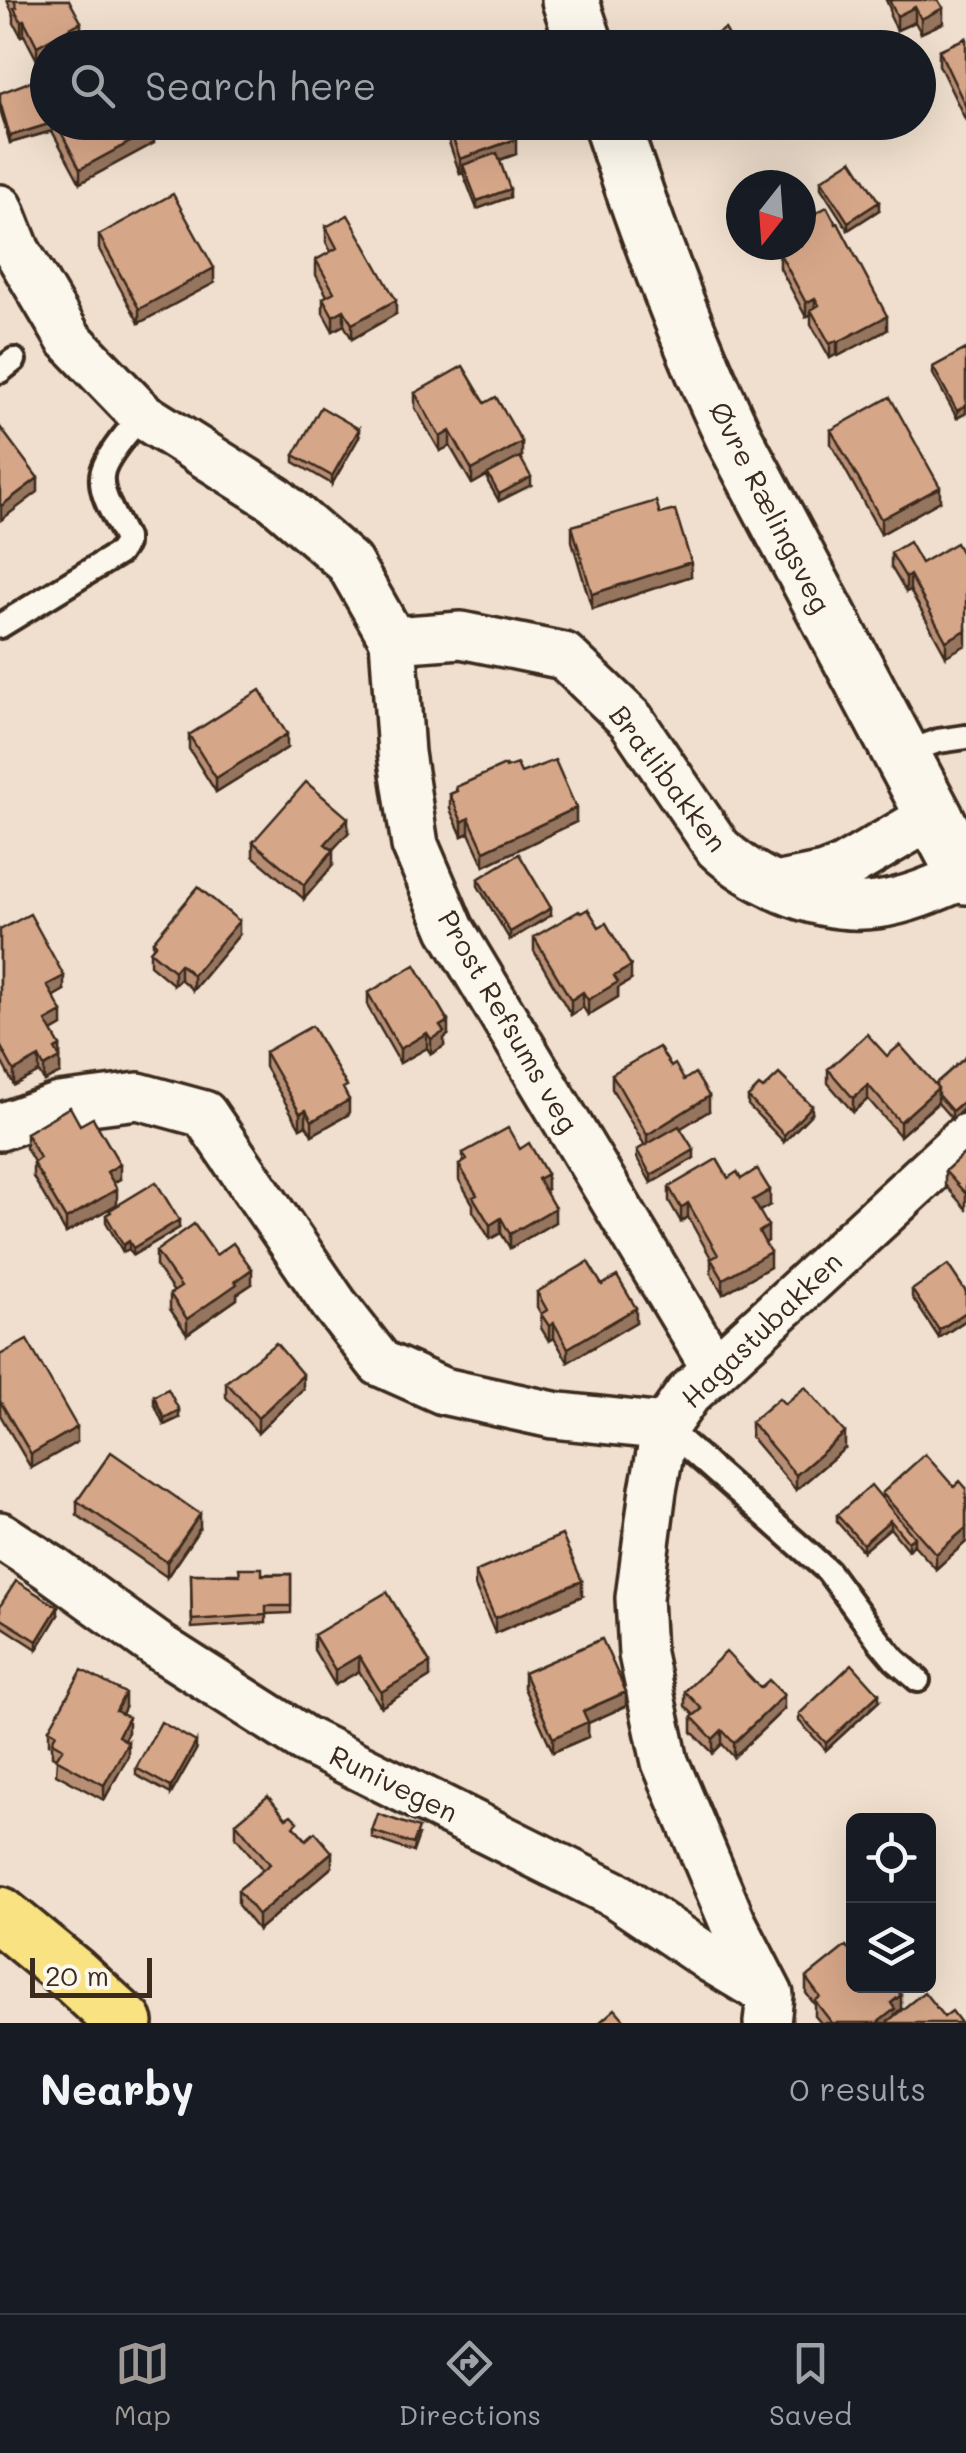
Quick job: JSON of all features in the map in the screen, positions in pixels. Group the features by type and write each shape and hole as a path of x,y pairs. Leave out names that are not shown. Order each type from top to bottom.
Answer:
{"main road":[{"path":"570,0 580,30"},
{"name":"Øvre Rælingsveg","path":"617,140 652,243 707,380 744,458 966,875"},
{"path":"0,1916 126,2023"}],"street":[{"name":"Prost Refsums veg","path":"0,208 17,251 69,338 142,415 276,500 349,563 393,640 401,753 415,845 451,929 714,1369"},
{"name":"Bratlibakken","path":"393,640 461,635 564,656 632,720 718,848 736,864 805,899 850,908 876,906 966,875"},
{"path":"775,886 842,869 934,815"},
{"path":"0,1126 58,1106 138,1096 204,1114 334,1304 380,1363 443,1391 554,1415 666,1427"},
{"name":"Hagastubakken","path":"776,2014 732,1922 666,1762 642,1654 639,1598 653,1490 666,1427 688,1394 966,1137"},
{"name":"Runivegen","path":"0,1535 162,1648 305,1740 616,1895 712,1960 776,2014"}],"lane":[{"path":"0,626 120,553 125,538 103,489 102,473 142,415"},
{"path":"902,754 922,745 966,737"},
{"path":"666,1427 828,1571 880,1642 918,1680"}],"building":[{"path":"14,0 69,0 81,22 66,30 30,32 14,8"},
{"path":"938,0 943,8 921,19 915,7 897,16 890,2"},
{"path":"966,38 966,107 939,50"},
{"path":"30,82 30,130 10,136 0,93"},
{"path":"65,140 134,140 80,169"},
{"path":"453,140 513,140 460,159"},
{"path":"497,153 510,189 477,201 463,165"},
{"path":"852,160 879,202 848,222 821,180"},
{"path":"173,194 214,268 139,309 99,235"},
{"path":"827,207 887,316 830,344 811,310 819,305 815,298 806,303 783,260 816,260 816,213"},
{"path":"348,215 396,300 352,324 344,310 333,316 323,298 334,292 316,260 337,248 326,227"},
{"path":"966,349 966,405 957,411 933,367"},
{"path":"463,366 485,403 496,397 522,442 472,470 450,431 440,437 415,393"},
{"path":"890,397 940,487 881,519 831,430"},
{"path":"321,407 359,429 332,476 294,455"},
{"path":"0,427 38,478 1,506 0,505"},
{"path":"520,457 531,477 499,494 488,474"},
{"path":"656,501 660,514 675,510 691,562 592,594 572,526"},
{"path":"909,542 921,563 956,543 966,561 966,630 946,641 910,575 906,578 891,553"},
{"path":"260,690 287,734 216,778 189,735"},
{"path":"555,760 576,808 484,851 469,818 462,822 450,794 457,791 456,787 505,765 506,768 517,764 521,773"},
{"path":"306,782 348,818 325,844 333,850 304,885 253,842"},
{"path":"519,854 551,908 510,932 478,879"},
{"path":"198,887 239,921 193,975 180,964 174,971 150,951 156,944 153,941"},
{"path":"588,909 599,927 606,923 631,966 614,976 618,982 588,1000 583,992 571,1000 534,937"},
{"path":"30,914 64,976 47,985 62,1012 46,1021 60,1046 55,1049 60,1058 44,1067 39,1057 14,1071 0,1045 0,930"},
{"path":"415,965 448,1021 440,1026 444,1032 431,1039 427,1033 400,1049 368,993"},
{"path":"312,1026 347,1086 343,1088 349,1100 312,1121 306,1110 300,1113 265,1052"},
{"path":"867,1034 887,1056 900,1045 938,1088 900,1122 868,1085 853,1098 828,1069"},
{"path":"659,1047 684,1080 695,1073 709,1096 647,1135 612,1074"},
{"path":"966,1057 966,1099 952,1111 938,1095 935,1084"},
{"path":"779,1074 812,1106 784,1135 748,1097"},
{"path":"70,1107 80,1125 93,1118 120,1164 107,1172 117,1189 66,1219 33,1163 40,1158 26,1133"},
{"path":"679,1126 694,1150 651,1175 637,1150"},
{"path":"508,1128 520,1149 529,1143 547,1174 538,1179 555,1208 510,1234 501,1218 490,1225 459,1165 467,1160 463,1153"},
{"path":"966,1152 966,1194 945,1171"},
{"path":"717,1159 728,1178 737,1172 741,1179 757,1169 770,1190 753,1200 768,1226 759,1232 770,1252 723,1279 711,1259 718,1255 688,1203 681,1208 669,1187"},
{"path":"156,1182 179,1220 133,1248 129,1241 123,1245 106,1215"},
{"path":"194,1224 216,1255 233,1243 252,1269 187,1319 170,1294 181,1287 156,1251"},
{"path":"588,1262 602,1285 617,1276 636,1308 568,1348 554,1323 549,1326 541,1314 547,1310 537,1292"},
{"path":"948,1265 966,1292 966,1312 939,1330 912,1290"},
{"path":"27,1340 77,1427 31,1454 0,1401 0,1355"},
{"path":"276,1343 303,1375 258,1418 226,1382"},
{"path":"805,1387 845,1433 796,1475 751,1422 779,1398 785,1404"},
{"path":"168,1389 179,1410 164,1418 154,1396"},
{"path":"111,1452 200,1514 167,1562 77,1501"},
{"path":"925,1454 954,1487 960,1481 966,1488 966,1528 936,1554 882,1493"},
{"path":"871,1485 914,1537 908,1542 890,1520 863,1544 837,1515"},
{"path":"562,1535 582,1581 495,1618 475,1572"},
{"path":"239,1568 262,1568 262,1575 291,1574 291,1606 266,1606 266,1615 192,1620 191,1574 240,1575"},
{"path":"16,1581 58,1607 37,1641 0,1618 0,1606"},
{"path":"387,1592 430,1663 381,1692 359,1656 335,1670 314,1635"},
{"path":"602,1639 626,1692 583,1711 588,1722 553,1738 524,1673"},
{"path":"726,1652 760,1688 769,1680 784,1695 734,1743 722,1730 713,1739 692,1717 702,1709 685,1691"},
{"path":"852,1664 879,1694 826,1743 799,1714"},
{"path":"82,1670 125,1693 116,1711 128,1717 118,1736 128,1742 104,1785 56,1759 63,1748 52,1742 56,1733 49,1729"},
{"path":"161,1722 196,1742 171,1787 136,1768"},
{"path":"268,1796 286,1818 291,1815 298,1822 294,1826 306,1840 315,1832 332,1852 258,1915 238,1890 270,1864 236,1823"},
{"path":"378,1814 419,1828 413,1844 372,1831"},
{"path":"846,1946 846,1993 901,1995 891,2003 895,2009 877,2023 832,2023 815,2001 820,1997 806,1978"},
{"path":"925,1993 944,2017 952,2011 961,2023 889,2023"},
{"path":"615,2009 627,2023 599,2023"}]}
